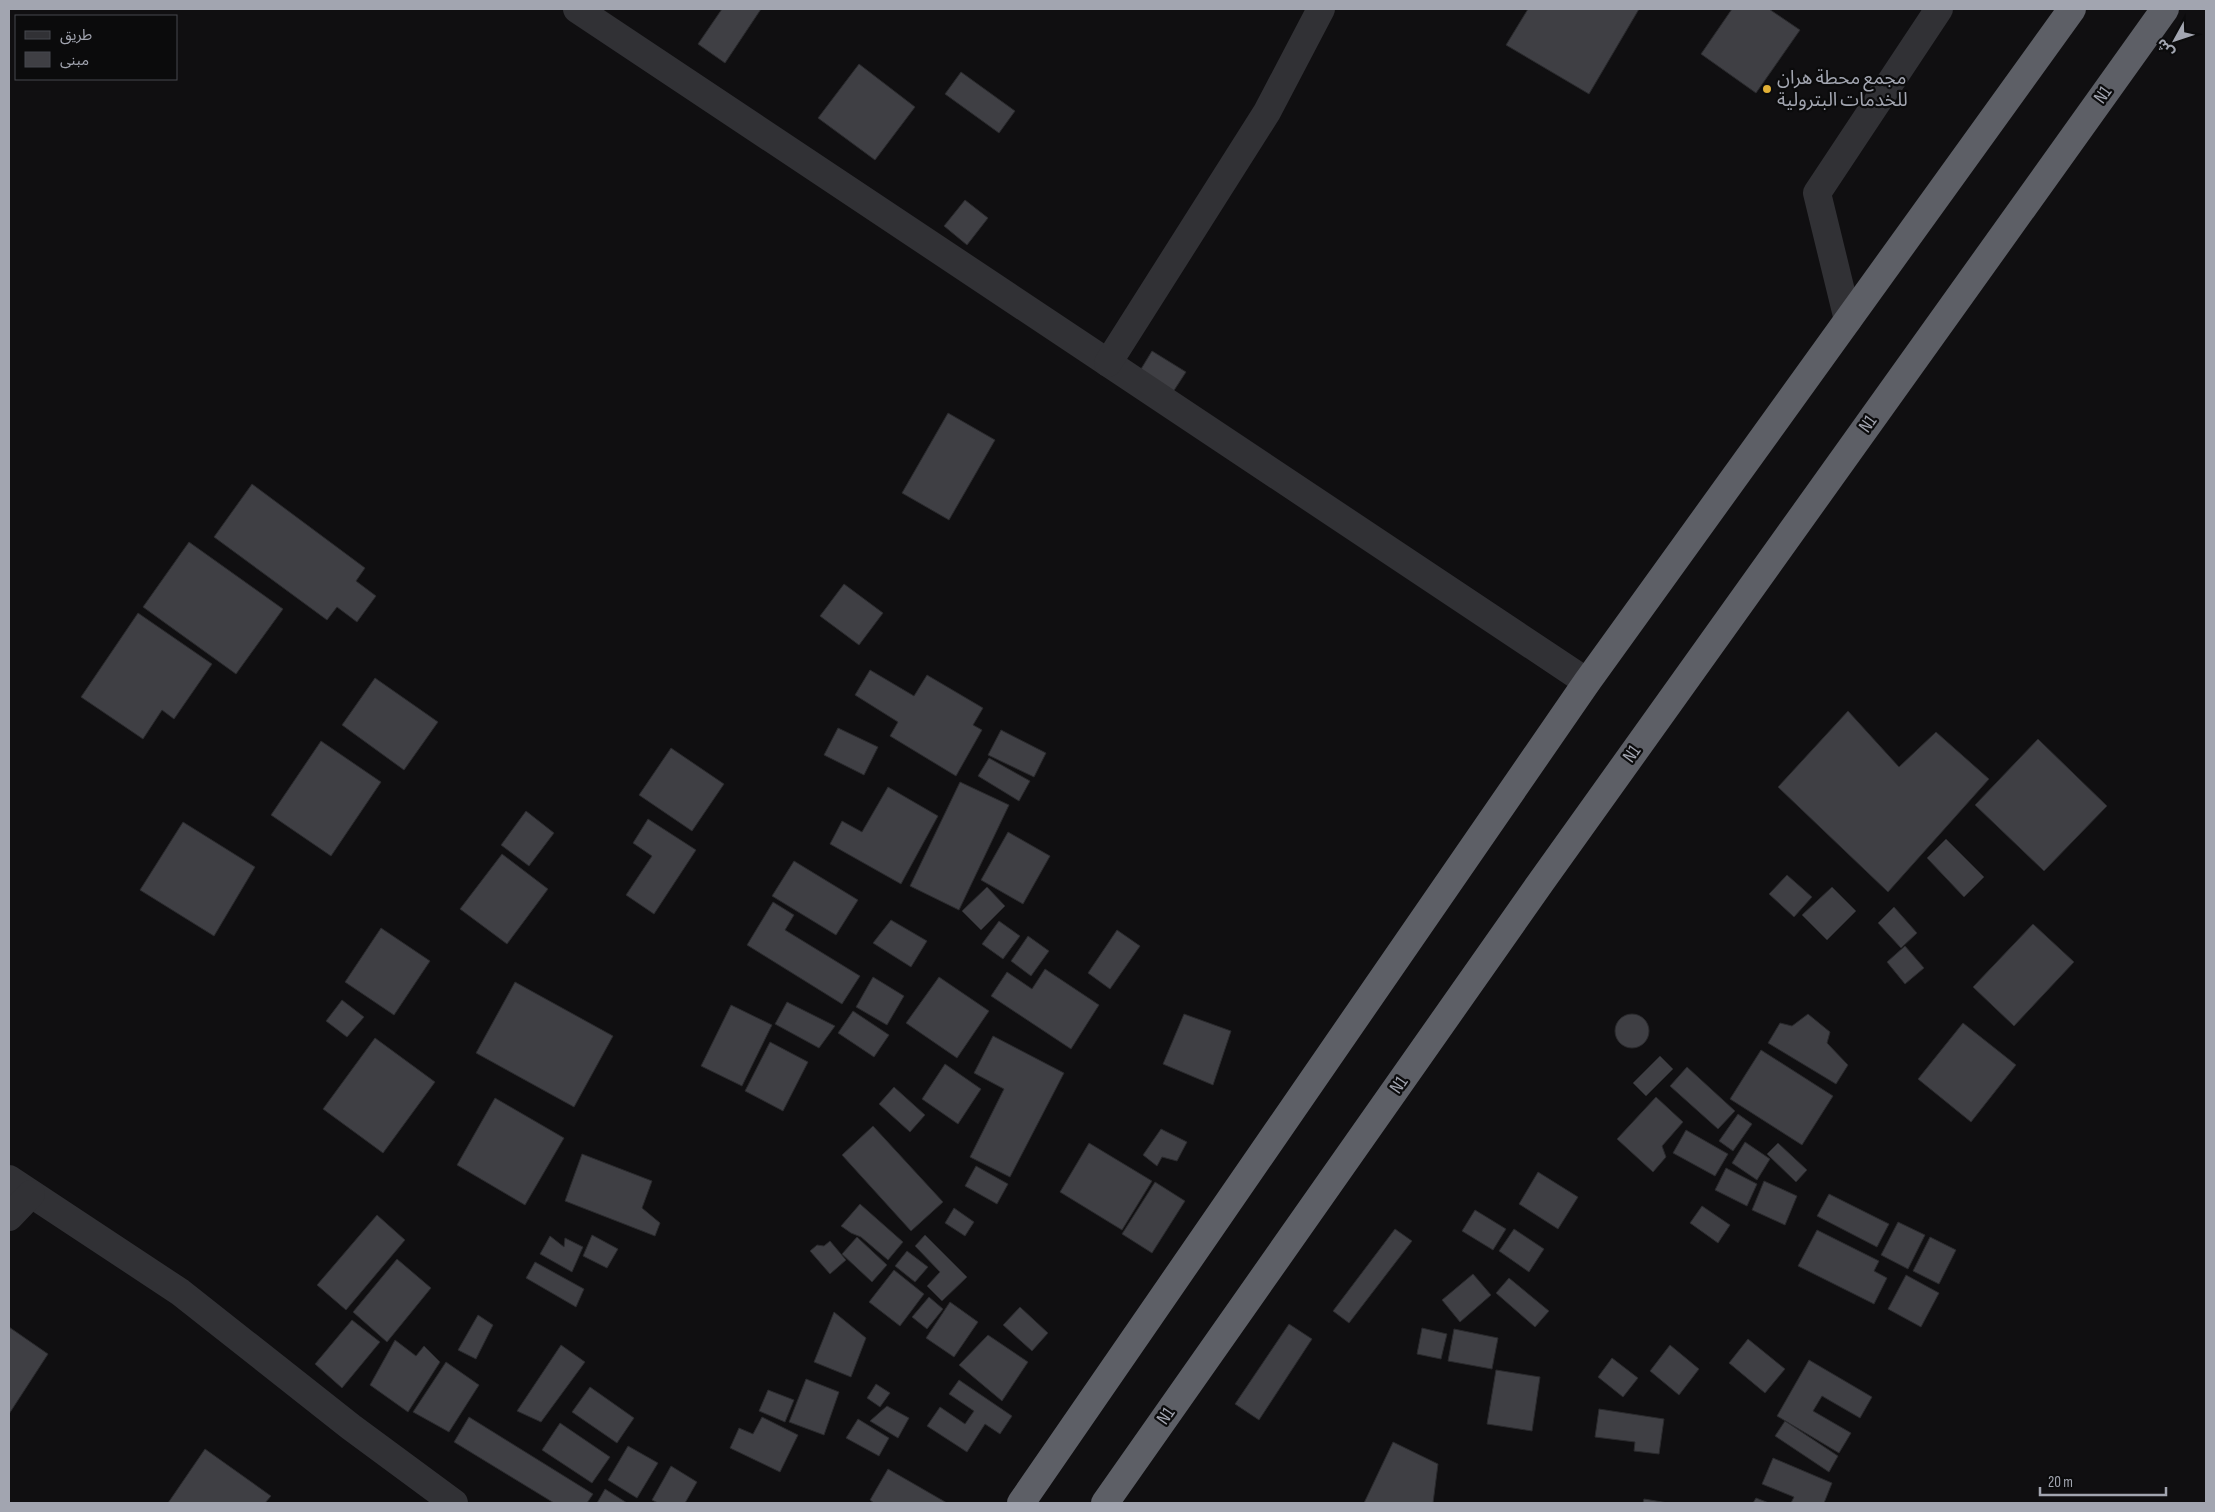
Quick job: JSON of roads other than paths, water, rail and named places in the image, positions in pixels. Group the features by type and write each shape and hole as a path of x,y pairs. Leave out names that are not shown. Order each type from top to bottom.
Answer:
{"highway":[{"path":"1021,1503 1587,682 2072,9"},
{"name":"N1","path":"1105,1503 1541,882 2165,9"}],"street":[{"path":"577,9 1587,682"},
{"path":"1108,363 1267,112 1321,9"},
{"path":"1848,320 1817,193 1931,18 1939,9"},
{"path":"9,1179 180,1292 351,1427 454,1503"},
{"path":"9,1217 31,1194"}],"place":[{"name":"مجمع محطة هران للخدمات البترولية","path":"1767,89"}]}
